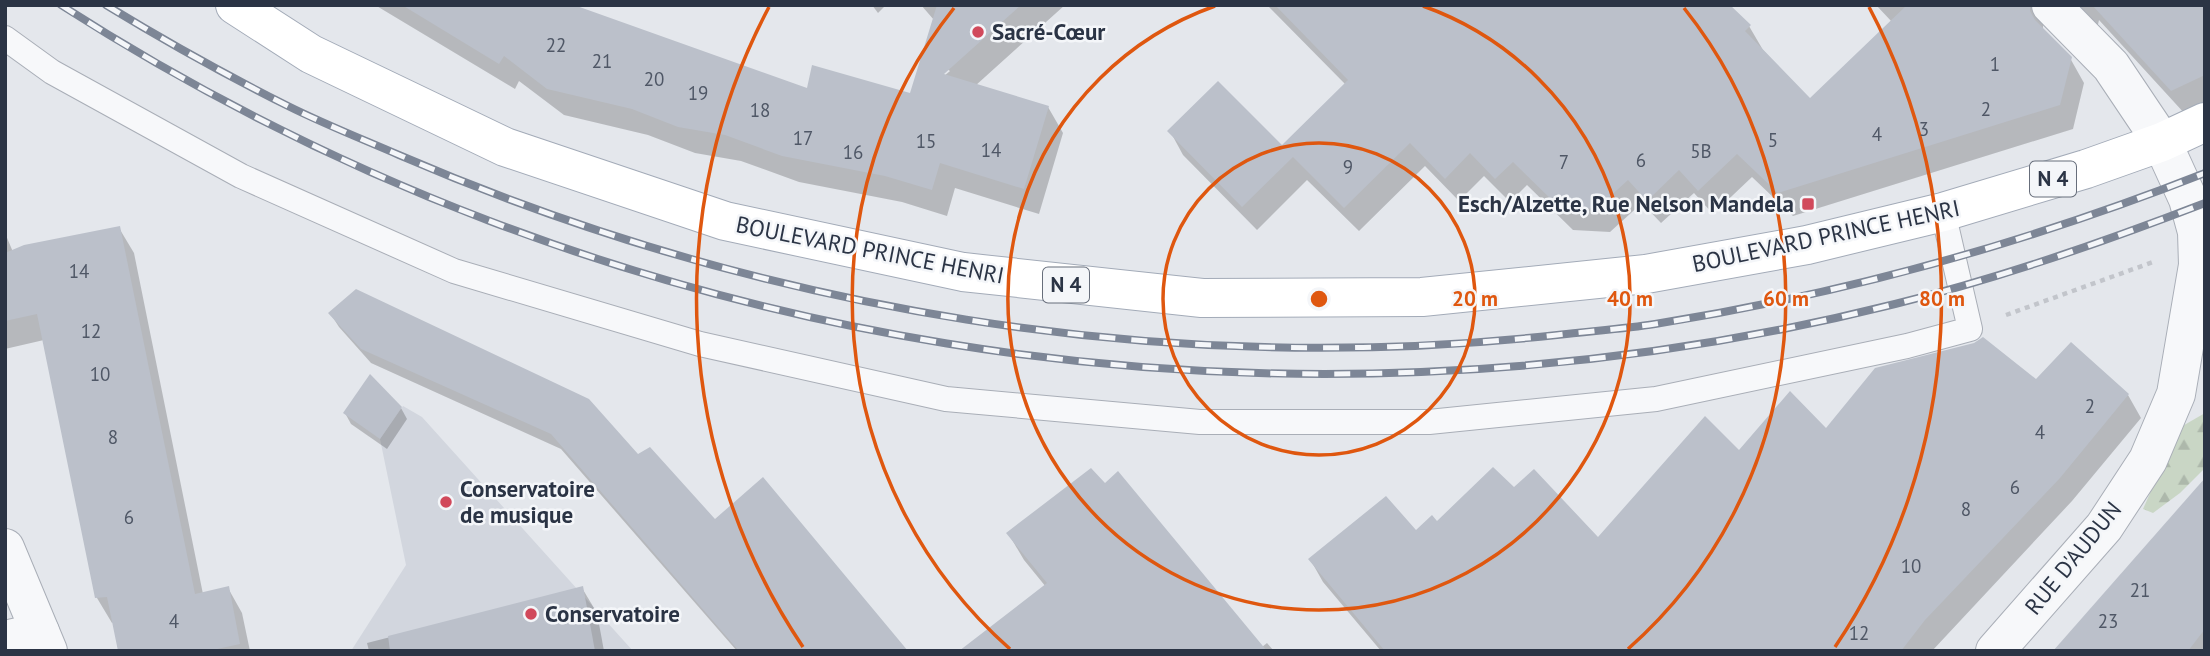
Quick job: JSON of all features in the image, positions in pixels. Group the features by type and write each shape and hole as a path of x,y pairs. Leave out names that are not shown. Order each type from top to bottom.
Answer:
{"main road":[{"name":"BOULEVARD PRINCE HENRI","path":"234,5 311,54 505,147 726,221 963,272 1202,298 1422,297 1646,274 1807,245 1943,212 2019,190 2162,142"},
{"name":"N 4","path":"2162,142 2205,122"}],"street":[{"name":"RUE D'AUDUN","path":"1995,651 2104,527 2148,460 2176,394 2198,265 2197,232 2188,199 2162,142 2111,66 2051,5"},
{"path":"5,548 31,641"}],"lane":[{"path":"5,37 52,72 241,176 454,271 699,345 946,399 1200,422 1429,422 1656,399 1907,346 1970,328 1943,212"}],"path":[{"path":"1970,328 2163,259 2198,265"}],"shaded area":[{"name":"Conservatoire de musique","path":"403,406 422,417 633,651 351,651 406,565 380,439"}],"green space":[{"path":"2205,413 2205,468 2180,493 2153,513 2143,509 2179,428"}],"building":[{"path":"402,5 574,5 807,88 812,65 910,93 937,5 1021,5 944,74 1049,106 1024,189 940,163 932,190 885,176 782,156 725,135 678,127 632,109 547,89 504,56 499,64"},
{"path":"1275,5 1730,5 1751,25 1745,31 1810,98 1907,5 2030,5 2035,20 2072,57 2060,105 1778,193 1737,154 1698,191 1679,170 1647,201 1628,180 1596,209 1558,206 1513,162 1495,179 1470,153 1445,179 1410,143 1344,208 1293,157 1242,207 1167,131 1218,81 1282,145 1348,80"},
{"path":"2092,5 2205,5 2205,75 2171,91"},
{"path":"120,226 195,594 229,586 240,644 208,651 118,651 107,597 95,598 37,314 5,321 5,253 24,245"},
{"path":"356,289 589,399 638,454 650,447 715,519 763,477 908,651 739,651 551,434 361,349 328,313"},
{"path":"1983,337 2036,379 2071,342 2129,394 2060,478 1925,620 1901,651 1385,651 1308,559 1386,496 1416,530 1432,515 1437,521 1493,467 1514,487 1534,469 1598,537 1705,416 1739,450 1790,391 1826,428 1875,368 1974,343"},
{"path":"370,374 402,407 380,439 343,413"},
{"path":"1091,468 1105,483 1118,471 1267,651 959,651 1047,583 1006,533"},
{"path":"2205,478 2205,629 2188,651 2053,651"},
{"name":"Conservatoire","path":"583,586 595,651 390,651 388,636"}],"railway":[{"path":"61,5 270,124 488,220 715,294 947,344 1183,370 1421,372 1659,350 1934,294 2052,258 2205,203"},
{"path":"106,5 196,57 302,113 399,155 537,209 677,255 821,292 966,320 1113,338 1261,347 1409,346 1557,335 1655,324 1796,298 1934,264 2071,222 2205,173"}],"place":[{"name":"Sacré-Cœur","path":"978,32"},
{"name":"Esch/Alzette, Rue Nelson Mandela","path":"1808,204"},
{"name":"Conservatoire de musique","path":"446,502"},
{"name":"Conservatoire","path":"531,614"}]}
